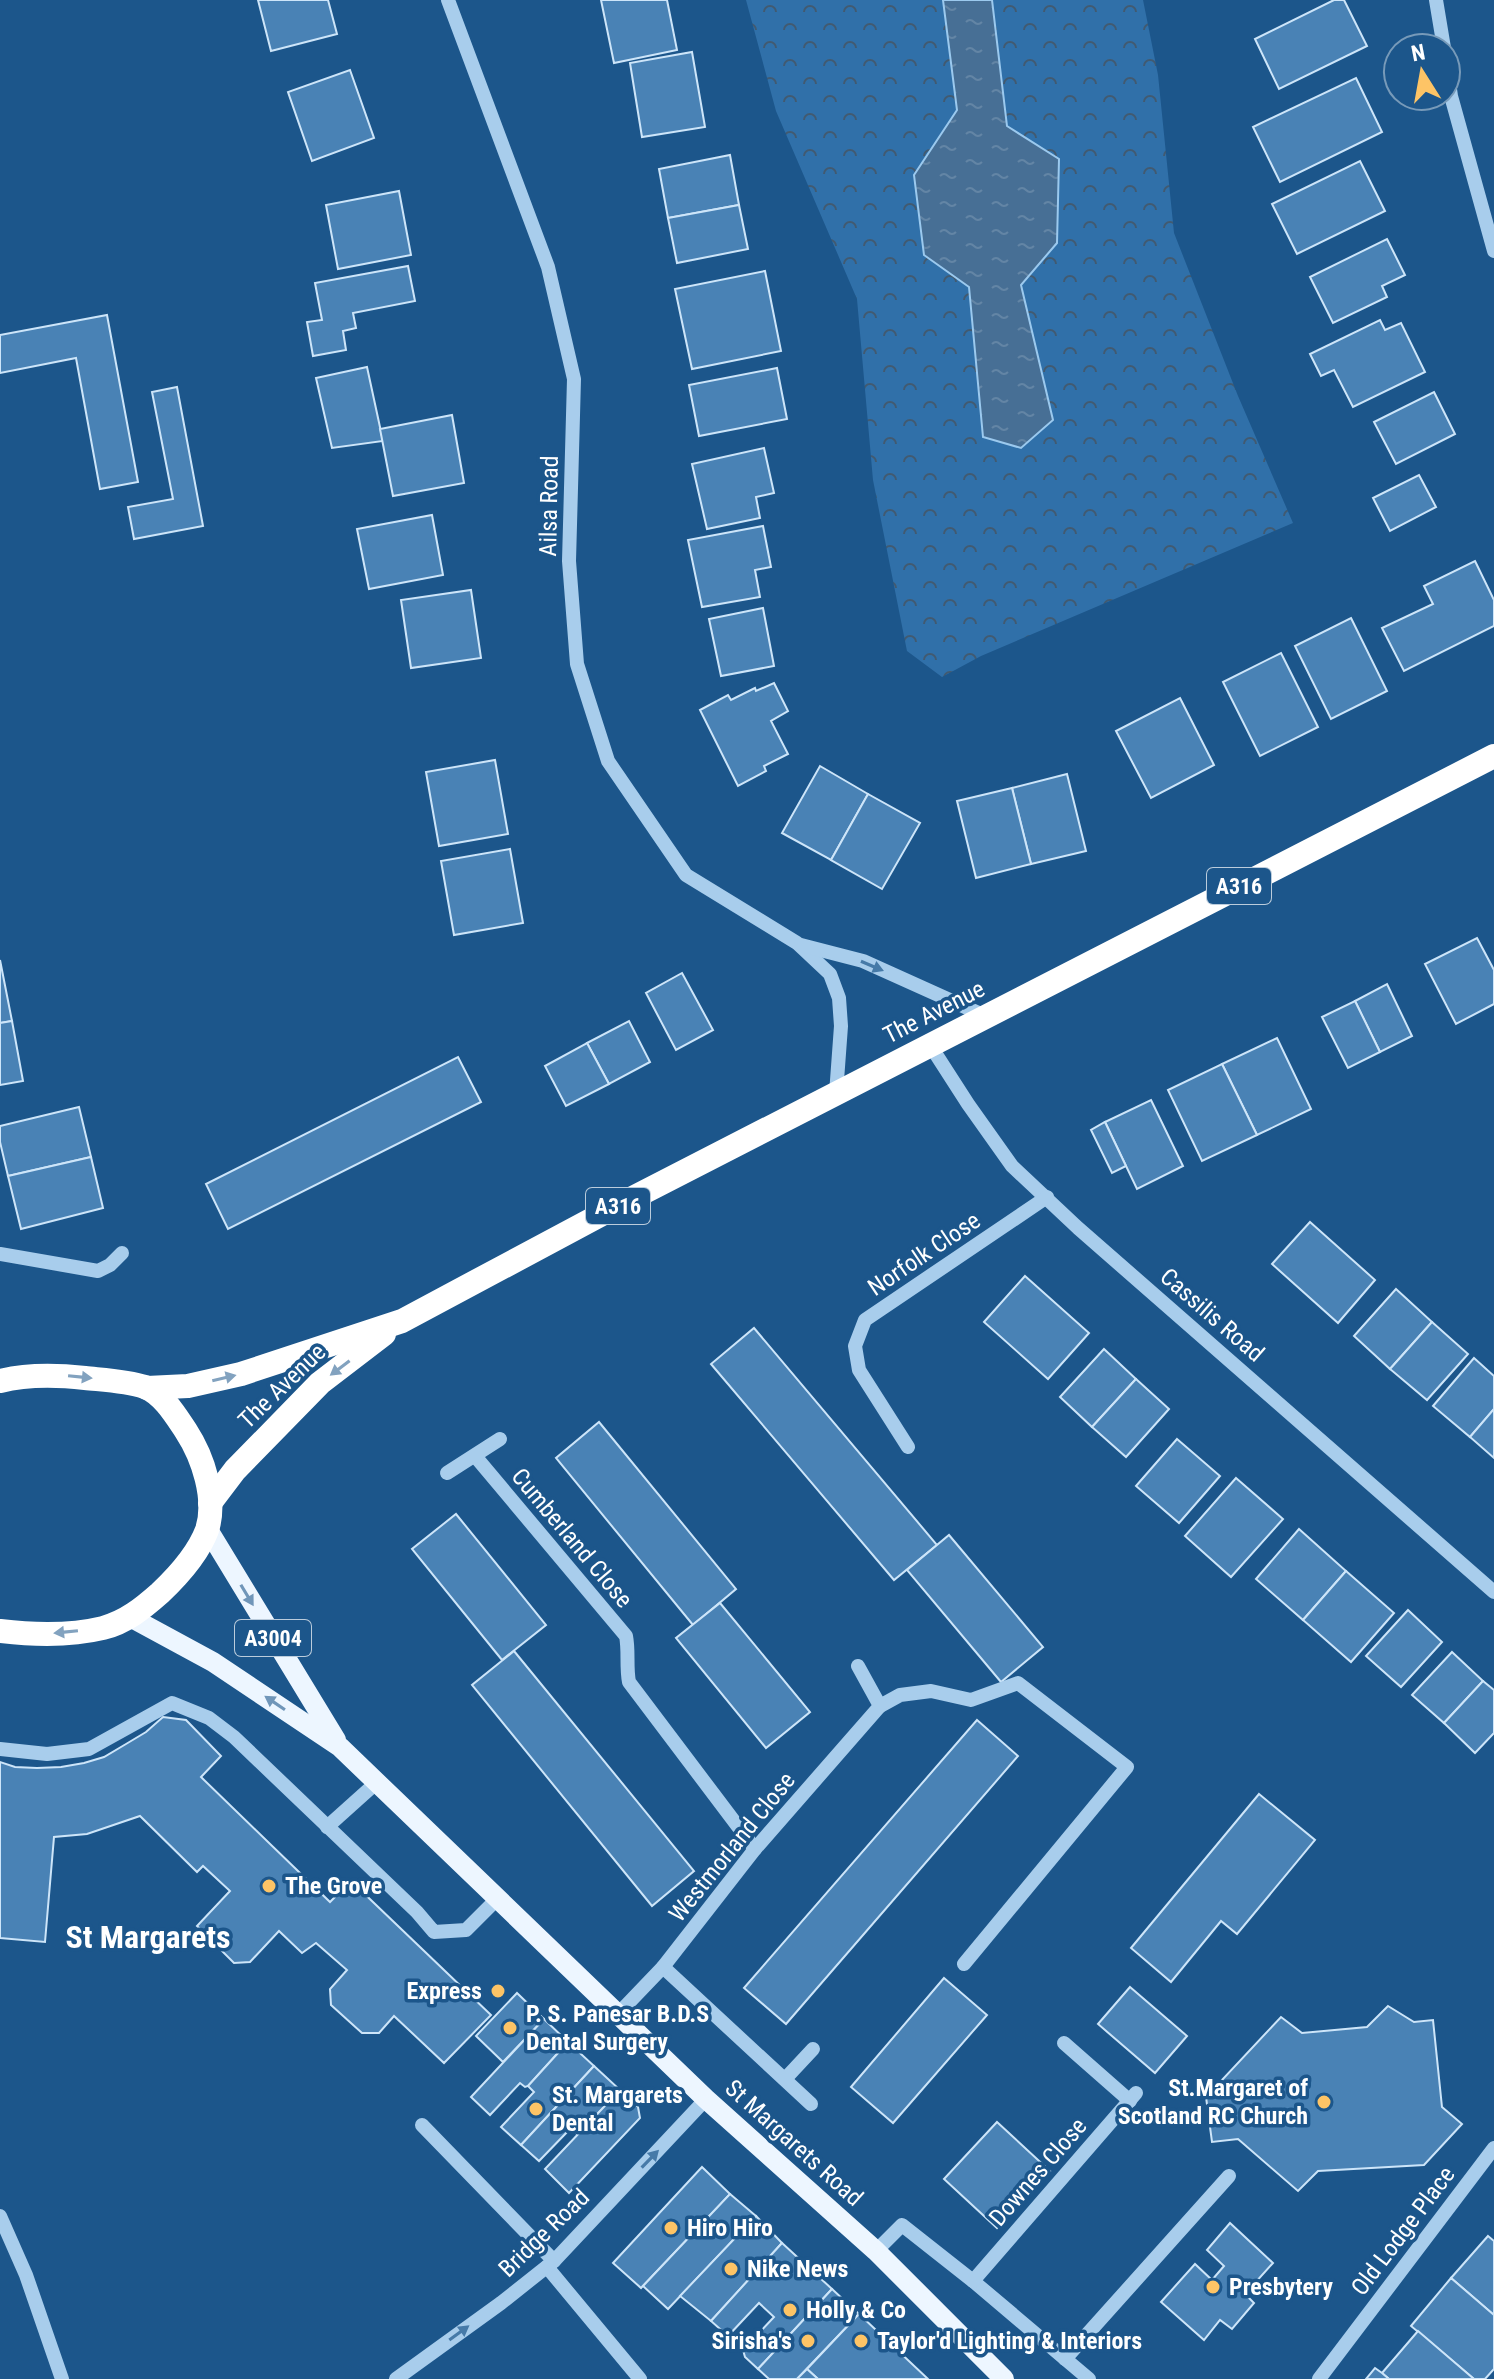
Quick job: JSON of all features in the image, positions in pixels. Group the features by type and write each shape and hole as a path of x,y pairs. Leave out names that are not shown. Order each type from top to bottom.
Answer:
{"highway":[{"name":"The Avenue","path":"210,1503 235,1470 320,1383 402,1321 619,1205 1494,756"},
{"name":"The Avenue","path":"4,1377 57,1375 147,1388 188,1386 241,1374 402,1321"},
{"path":"0,1631 32,1635 69,1632 104,1627 130,1617 175,1578 195,1553 207,1528 210,1503 198,1449 176,1415 147,1388"}],"main road":[{"name":"St Margarets Road","path":"207,1528 340,1747"},
{"name":"St Margarets Road","path":"130,1617 213,1662 340,1747 706,2099 876,2251 1004,2379"}],"street":[{"name":"Ailsa Road","path":"448,0 548,267 574,379 569,561 577,664 608,761 686,875 797,943 830,974 839,998 841,1026 836,1094"},
{"path":"1436,0 1441,32"},
{"path":"1455,112 1494,251"},
{"name":"Ailsa Road","path":"797,943 863,961 985,1016"},
{"name":"Cassilis Road","path":"930,1045 1012,1166 1078,1228 1494,1592"},
{"name":"Norfolk Close","path":"908,1447 859,1370 855,1346 865,1320 1047,1197"},
{"path":"0,1254 98,1271 122,1253"},
{"name":"Cumberland Close","path":"447,1473 500,1439"},
{"name":"Cumberland Close","path":"475,1456 626,1636 629,1682 755,1849"},
{"path":"858,1666 880,1706"},
{"name":"Westmorland Close","path":"618,2014 663,1967 755,1849 880,1706 900,1695 931,1691 971,1700 1018,1683 1127,1767 964,1964"},
{"path":"0,1749 47,1754 89,1749 172,1703 209,1718 234,1737 417,1912 434,1932 466,1930 498,1898"},
{"path":"327,1827 376,1783"},
{"path":"663,1967 811,2104"},
{"name":"Downes Close","path":"973,2281 1133,2097 1064,2043"},
{"path":"785,2079 813,2049"},
{"name":"Bridge Road","path":"396,2379 550,2264 706,2099"},
{"path":"422,2125 550,2264 640,2379"},
{"name":"Old Lodge Place","path":"1319,2379 1494,2148"},
{"path":"1065,2359 1229,2176"},
{"path":"0,2216 5,2241 26,2275 62,2379"},
{"path":"876,2251 902,2225 1089,2379"}],"green space":[{"path":"746,0 1143,0 1158,75 1174,233 1238,396 1293,523 981,656 942,677 907,651 873,480 857,299 776,111"}],"water":[{"path":"943,0 992,0 1007,126 1059,159 1057,243 1021,285 1053,420 1021,448 983,437 969,287 924,255 914,175 957,110"}],"building":[{"path":"258,0 328,0 337,34 271,51"},
{"path":"601,0 667,0 677,50 614,63"},
{"path":"1334,0 1344,0 1367,46 1279,89 1255,39"},
{"path":"692,52 705,127 642,137 630,63"},
{"path":"350,70 374,138 312,161 288,92"},
{"path":"1356,78 1382,132 1280,182 1253,127"},
{"path":"730,155 739,205 668,218 659,169"},
{"path":"1360,161 1385,211 1297,254 1272,204"},
{"path":"399,191 411,255 338,269 326,205"},
{"path":"739,205 748,249 677,263 668,218"},
{"path":"1387,239 1405,275 1382,286 1387,297 1333,323 1310,277"},
{"path":"408,266 415,301 353,313 356,328 343,331 346,350 313,356 307,322 322,320 315,283"},
{"path":"765,271 781,351 692,369 675,289"},
{"path":"107,315 138,482 100,489 76,358 0,373 0,335"},
{"path":"1380,320 1385,330 1401,323 1425,372 1353,407 1334,370 1321,376 1310,354"},
{"path":"367,367 383,441 332,448 316,378"},
{"path":"777,368 787,419 699,436 689,385"},
{"path":"177,387 203,526 134,539 128,507 173,499 152,392"},
{"path":"1434,392 1455,434 1396,464 1374,422"},
{"path":"452,415 464,483 393,496 380,429"},
{"path":"764,448 774,493 756,497 760,518 707,529 692,464"},
{"path":"1419,475 1436,507 1390,531 1373,498"},
{"path":"432,515 443,575 369,589 357,529"},
{"path":"763,526 771,567 755,570 760,597 702,607 688,540"},
{"path":"1475,561 1494,600 1494,626 1404,671 1382,628 1433,604 1424,586"},
{"path":"471,590 481,658 411,668 401,600"},
{"path":"763,608 774,666 721,676 709,619"},
{"path":"1351,618 1387,691 1331,719 1295,646"},
{"path":"1281,653 1318,727 1260,756 1223,682"},
{"path":"774,683 788,711 771,721 788,754 764,766 766,771 738,786 700,710 728,695 731,700"},
{"path":"1180,698 1214,765 1151,798 1116,731"},
{"path":"495,760 508,834 439,846 426,772"},
{"path":"820,766 868,794 831,860 782,833"},
{"path":"1067,774 1086,851 1031,864 1012,788"},
{"path":"1012,788 1031,864 976,878 957,801"},
{"path":"868,794 920,823 882,889 831,860"},
{"path":"510,849 523,923 454,935 441,861"},
{"path":"1477,938 1494,970 1494,1004 1456,1024 1425,964"},
{"path":"0,960 12,1021 0,1023"},
{"path":"682,973 713,1030 676,1050 646,993"},
{"path":"1387,984 1412,1036 1380,1052 1355,1001"},
{"path":"1355,1001 1380,1052 1348,1068 1322,1017"},
{"path":"12,1021 23,1081 0,1085 0,1023"},
{"path":"629,1021 650,1062 609,1084 587,1043"},
{"path":"1277,1038 1311,1109 1257,1135 1222,1064"},
{"path":"587,1043 609,1084 566,1106 545,1066"},
{"path":"458,1057 481,1102 228,1229 206,1184"},
{"path":"1222,1064 1257,1135 1202,1161 1168,1090"},
{"path":"1151,1100 1183,1166 1137,1189 1105,1122"},
{"path":"79,1107 91,1157 8,1176 0,1142 0,1126"},
{"path":"1105,1122 1126,1166 1112,1173 1091,1130"},
{"path":"91,1157 103,1208 21,1229 8,1176"},
{"path":"1310,1222 1375,1280 1338,1323 1272,1264"},
{"path":"1025,1276 1089,1333 1048,1379 984,1322"},
{"path":"1396,1289 1432,1322 1390,1369 1354,1336"},
{"path":"1432,1322 1468,1354 1427,1400 1390,1369"},
{"path":"754,1328 937,1545 894,1580 711,1364"},
{"path":"1104,1349 1136,1379 1092,1427 1060,1397"},
{"path":"1474,1358 1494,1376 1494,1409 1470,1437 1433,1406"},
{"path":"1136,1379 1169,1409 1126,1457 1092,1427"},
{"path":"1494,1409 1494,1458 1470,1437"},
{"path":"599,1422 736,1589 693,1625 556,1458"},
{"path":"1177,1439 1220,1476 1179,1523 1136,1486"},
{"path":"1236,1478 1283,1519 1231,1577 1185,1536"},
{"path":"456,1514 546,1625 502,1660 412,1549"},
{"path":"1299,1529 1346,1571 1303,1620 1256,1579"},
{"path":"949,1535 1043,1647 1001,1682 907,1570"},
{"path":"1346,1571 1394,1613 1351,1662 1303,1620"},
{"path":"720,1603 810,1712 766,1748 676,1638"},
{"path":"1408,1610 1442,1642 1401,1687 1366,1656"},
{"path":"514,1651 694,1871 652,1906 472,1685"},
{"path":"1452,1652 1483,1681 1444,1723 1412,1695"},
{"path":"1483,1681 1494,1690 1494,1733 1475,1753 1444,1723"},
{"name":"The Grove","path":"163,1717 186,1720 221,1756 201,1777 330,1902 351,1881 491,2015 444,2063 394,2016 379,2033 362,2033 331,2005 330,1989 347,1970 316,1943 302,1953 279,1931 250,1962 234,1963 197,1926 230,1891 203,1866 197,1872 140,1816 87,1834 54,1837 45,1942 0,1938 0,1762 15,1767 37,1768 84,1763 104,1757 146,1732"},
{"path":"977,1720 1018,1756 786,2024 744,1988"},
{"path":"1259,1794 1315,1840 1237,1934 1221,1921 1171,1982 1131,1948"},
{"path":"944,1978 987,2015 893,2123 851,2087"},
{"path":"1130,1987 1187,2036 1155,2073 1098,2024"},
{"name":"P. S. Panesar B.D.S Dental Surgery","path":"517,1993 544,2019 503,2062 476,2036"},
{"name":"St.Margaret of Scotland RC Church","path":"1388,2006 1414,2022 1433,2020 1442,2107 1462,2124 1424,2165 1318,2171 1298,2191 1238,2139 1212,2142 1206,2097 1281,2017 1302,2033 1367,2027"},
{"path":"544,2019 568,2042 528,2086 520,2083 490,2115 471,2097"},
{"name":"St. Margarets Dental","path":"568,2042 594,2066 521,2145 501,2127 534,2092 528,2086"},
{"path":"594,2066 620,2090 578,2135 571,2128 539,2161 521,2145"},
{"path":"620,2090 638,2107 640,2118 569,2193 545,2169"},
{"path":"997,2122 1050,2171 997,2228 944,2179"},
{"name":"Hiro Hiro","path":"702,2167 730,2194 641,2288 613,2263"},
{"path":"730,2194 756,2216 668,2309 643,2286"},
{"name":"Nike News","path":"756,2216 782,2243 711,2321 680,2296"},
{"name":"Presbytery","path":"1230,2223 1273,2263 1245,2294 1254,2303 1232,2329 1220,2320 1204,2340 1161,2302 1195,2264 1212,2280 1224,2266 1207,2250"},
{"path":"1488,2236 1494,2241 1494,2315 1451,2278"},
{"name":"Holly & Co","path":"782,2243 832,2289 758,2369 745,2357 743,2350 774,2317 759,2303 728,2336 711,2321"},
{"path":"1451,2278 1494,2315 1494,2369 1485,2379 1474,2379 1411,2326"},
{"name":"Sirisha's","path":"832,2289 859,2314 797,2379 769,2379 758,2369"},
{"name":"Taylor'd Lighting & Interiors","path":"859,2314 928,2379 818,2379 807,2369"},
{"path":"1418,2331 1474,2379 1389,2379 1382,2373"},
{"path":"1375,2368 1382,2373 1389,2379 1366,2379"},
{"path":"807,2369 818,2379 797,2379"}],"place":[{"name":"The Grove","path":"269,1886"},
{"name":"Express","path":"498,1991"},
{"name":"P. S. Panesar B.D.S Dental Surgery","path":"510,2028"},
{"name":"St.Margaret of Scotland RC Church","path":"1324,2102"},
{"name":"St. Margarets Dental","path":"536,2109"},
{"name":"Hiro Hiro","path":"671,2228"},
{"name":"Nike News","path":"731,2269"},
{"name":"Presbytery","path":"1213,2287"},
{"name":"Holly & Co","path":"790,2310"},
{"name":"Sirisha's","path":"808,2341"},
{"name":"Taylor'd Lighting & Interiors","path":"861,2341"}],"district":[{"name":"St Margarets","path":"148,1937"}]}
